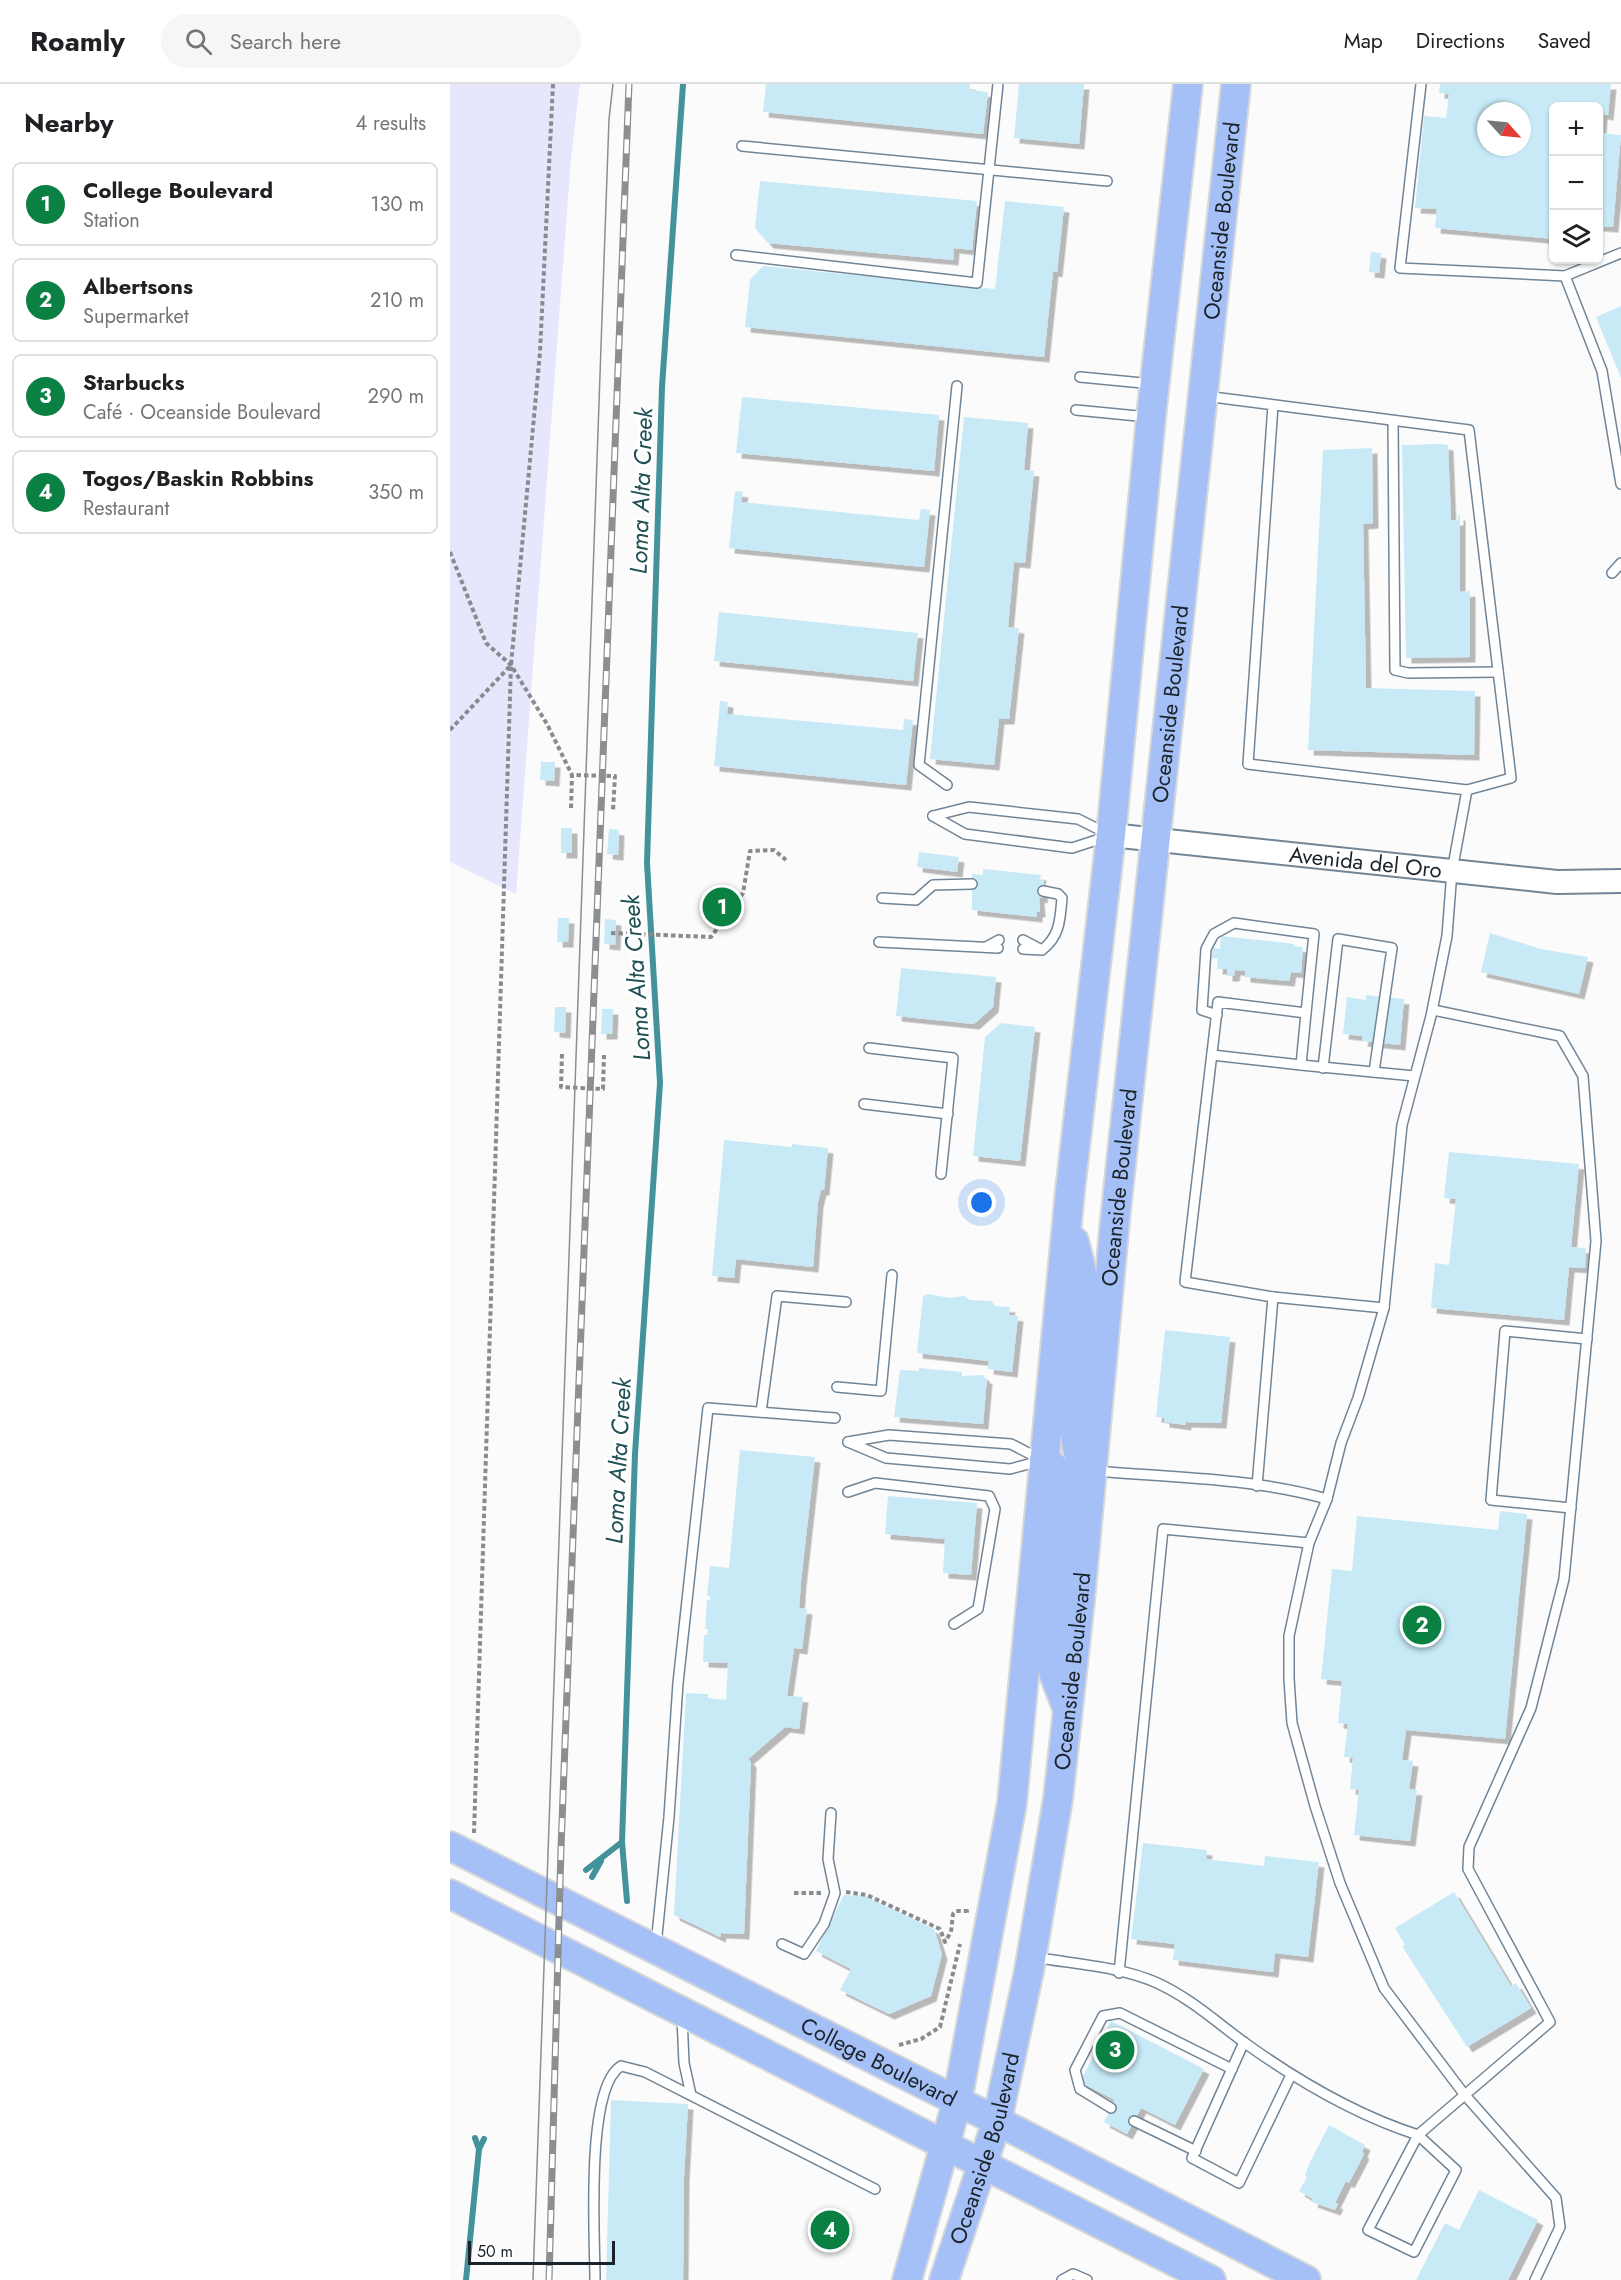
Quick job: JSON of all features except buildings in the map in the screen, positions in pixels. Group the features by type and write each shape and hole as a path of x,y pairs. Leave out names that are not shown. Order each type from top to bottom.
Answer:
{"main road":[{"name":"Oceanside Boulevard","path":"907,2280 957,2102 1012,1803 1068,1210 1111,835 1151,417 1188,84"},
{"name":"Oceanside Boulevard","path":"944,2280 997,2121 1032,1957 1058,1798 1115,1220 1236,84"},
{"path":"1068,1210 1085,1294 1074,1417 1076,1442 1082,1465 1092,1471"},
{"path":"1044,1460 1063,1474 1067,1482 1051,1653 1053,1672 1068,1709"},
{"name":"College Boulevard","path":"461,1852 997,2121 1306,2280"},
{"name":"College Boulevard","path":"450,1893 1211,2280"}],"street":[{"name":"Avenida del Oro","path":"1111,835 1557,882 1621,881"}],"lane":[{"path":"736,255 977,283 998,84"},
{"path":"1421,84 1400,268 1565,276 1621,253"},
{"path":"742,146 1107,181"},
{"path":"1565,276 1602,372 1621,484"},
{"path":"1080,377 1155,384"},
{"path":"947,784 919,765 957,386"},
{"path":"1203,396 1469,430 1511,777 1467,790 1248,764 1273,405"},
{"path":"1076,410 1151,417"},
{"path":"1393,421 1395,670 1408,673 1498,672"},
{"path":"1612,573 1621,564"},
{"path":"1467,790 1452,871 1447,936 1433,1010 1402,1125 1384,1308 1358,1398 1341,1443 1327,1498 1309,1543 1289,1636 1292,1723 1340,1883 1383,1988 1464,2094 1556,2198 1560,2227 1535,2280"},
{"path":"969,807 1078,819 1111,835 1072,848 965,834 933,816 969,807"},
{"path":"882,898 916,900 933,885 972,884"},
{"path":"1023,949 1042,950 1053,941 1059,928 1062,898 1058,894 1043,891"},
{"path":"1217,1015 1202,1010 1206,949 1214,933 1234,923 1314,934 1301,1065"},
{"path":"1323,1068 1338,939 1392,948 1374,1072"},
{"path":"879,942 999,948"},
{"path":"1305,1013 1218,1002 1185,1282 1273,1297 1384,1308"},
{"path":"1032,1957 1119,1973 1153,1982 1192,2001 1291,2075 1380,2123 1418,2135 1456,2170 1414,2252 1368,2230 1418,2135 1550,2022 1468,1869 1469,1846 1531,1708 1564,1579 1596,1241 1583,1076 1560,1036 1433,1010"},
{"path":"869,1048 953,1058 941,1174"},
{"path":"1212,1055 1414,1076"},
{"path":"864,1104 948,1113"},
{"path":"837,1387 881,1391 892,1275"},
{"path":"761,1412 777,1296 846,1302"},
{"path":"1257,1486 1273,1297"},
{"path":"1571,1508 1491,1500 1505,1331 1587,1339"},
{"path":"656,1950 669,1817 678,1683 708,1408 835,1418"},
{"path":"889,1435 1011,1444 1044,1460 1010,1469 886,1458 849,1442 889,1435"},
{"path":"1092,1471 1257,1486 1327,1498"},
{"path":"848,1492 875,1483 989,1496 994,1509 978,1609 954,1624"},
{"path":"1119,1973 1163,1529 1309,1543"},
{"path":"782,1944 804,1954 824,1924 836,1893 828,1859 831,1813"},
{"path":"682,2011 684,2063 691,2095"},
{"path":"1111,2108 1080,2089 1075,2070 1103,2016 1120,2013 1232,2069"},
{"path":"1244,2042 1192,2158 1239,2182 1291,2075"},
{"path":"594,2280 596,2125 603,2091 609,2077 621,2066 645,2072 875,2189"},
{"path":"1134,2121 1196,2151"},
{"path":"1062,2280 1072,2274 1086,2280"}],"path":[{"path":"461,1852 511,665 540,352 553,84"},
{"path":"450,552 486,643 511,665 547,724 572,775 571,808"},
{"path":"450,730 511,665"},
{"path":"572,775 615,776 614,810"},
{"path":"611,933 711,937 743,893 750,851 774,850 786,860"},
{"path":"562,1054 561,1087 603,1089 604,1055"},
{"path":"794,1893 867,1895 940,1929 945,1942 951,1932 956,1911 967,1911 965,1922"},
{"path":"897,2045 909,2045 940,2027 962,1932"}],"shaded area":[{"path":"450,84 580,84 571,158 516,894 450,862"}],"waterway":[{"name":"Loma Alta Creek","path":"627,1901 622,1842 635,1454 660,1083 647,863 662,387 683,84"},
{"name":"Loma Alta Creek","path":"586,1870 622,1842"},
{"name":"Loma Alta Creek","path":"592,1877 601,1861"},
{"name":"Loma Alta Creek","path":"475,2138 479,2149"},
{"name":"Loma Alta Creek","path":"466,2280 479,2149 484,2139"}],"tram line":[{"path":"533,2280 609,119 613,84"}],"railway":[{"path":"549,2280 561,1848 629,84"}],"place":[{"name":"College Boulevard","path":"722,907"},
{"name":"Albertsons","path":"1422,1625"},
{"name":"Starbucks","path":"1115,2050"},
{"name":"Togos/Baskin Robbins","path":"830,2230"}]}
